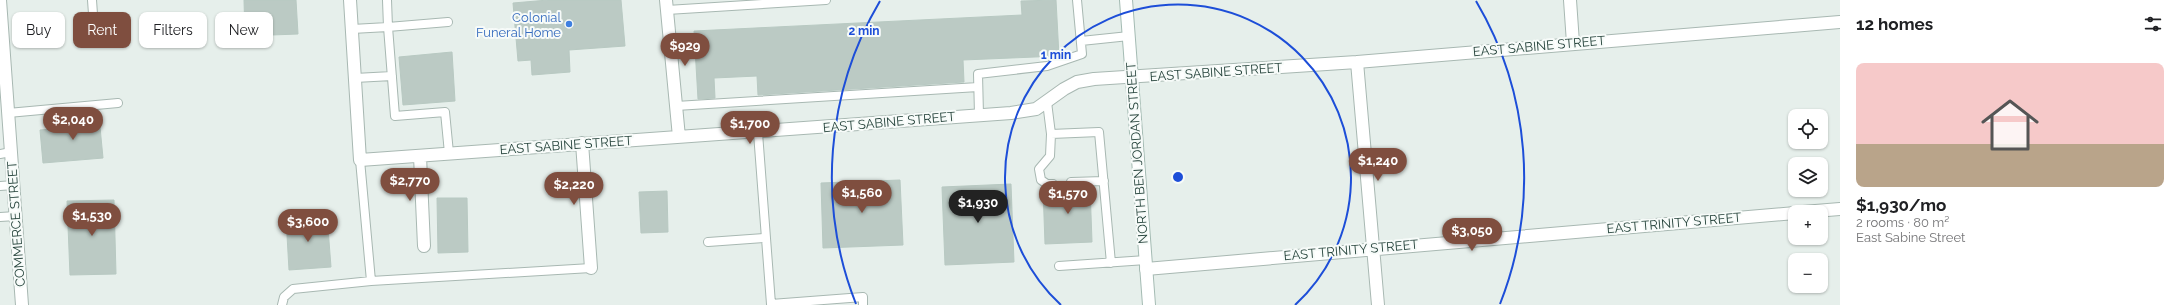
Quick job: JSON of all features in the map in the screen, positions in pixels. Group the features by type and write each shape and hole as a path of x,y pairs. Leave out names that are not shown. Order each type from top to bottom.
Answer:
{"street":[{"name":"COMMERCE STREET","path":"0,0 8,113 6,153 14,185 22,305"},
{"path":"350,0 360,160"},
{"name":"NORTH BEN JORDAN STREET","path":"1126,0 1149,305"},
{"path":"1570,0 1573,43"},
{"path":"667,5 679,137"},
{"name":"EAST SABINE STREET","path":"360,160 979,115 1036,109 1077,82 1094,79 1131,78 1357,62 1840,22"},
{"path":"1357,62 1378,305"},
{"path":"582,143 591,268"},
{"path":"420,156 424,246"},
{"path":"1828,210 1840,209"},
{"name":"EAST TRINITY STREET","path":"1146,264 1372,248 1788,214"}],"lane":[{"path":"92,0 93,12"},
{"path":"387,0 395,116 445,112 449,153"},
{"path":"667,5 824,0"},
{"path":"979,115 978,74 1047,66 1082,54 1078,0"},
{"path":"352,29 448,22"},
{"path":"1081,41 1129,36"},
{"path":"355,78 392,76"},
{"path":"676,106 978,87"},
{"path":"1048,102 1052,134 1050,156 1039,168 1041,180 1048,184 1053,184"},
{"path":"8,113 118,103"},
{"path":"758,132 771,304 863,297 863,305"},
{"path":"1052,134 1100,132 1111,263"},
{"path":"360,160 371,281"},
{"path":"1071,182 1104,180"},
{"path":"0,186 14,185"},
{"path":"0,217 16,216"},
{"path":"708,242 765,238"},
{"path":"1059,266 1111,263 1146,264"},
{"path":"282,305 284,297 292,289 371,281 591,268"}],"building":[{"path":"244,0 296,0 298,34 273,35 273,12 244,12"},
{"name":"Colonial Funeral Home","path":"548,0 621,0 625,46 569,50 570,72 532,75 531,60 518,61 513,3"},
{"path":"1056,0 1059,56 963,60 964,82 758,95 757,76 714,78 715,98 698,99 694,31 1022,15 1021,1"},
{"path":"452,52 455,101 403,105 399,57"},
{"path":"95,111 97,127 100,127 103,158 43,163 40,130 78,127 76,112"},
{"path":"900,180 903,245 823,248 821,183"},
{"path":"1011,184 1014,262 945,265 942,187"},
{"path":"1090,187 1092,242 1045,244 1043,188 1053,190 1057,188"},
{"path":"667,191 668,232 641,233 639,192"},
{"path":"437,198 467,198 468,252 438,253"},
{"path":"114,200 116,274 70,275 67,201"},
{"path":"327,215 331,267 289,270 286,218"}],"place":[{"name":"Colonial Funeral Home","path":"569,24"}]}
